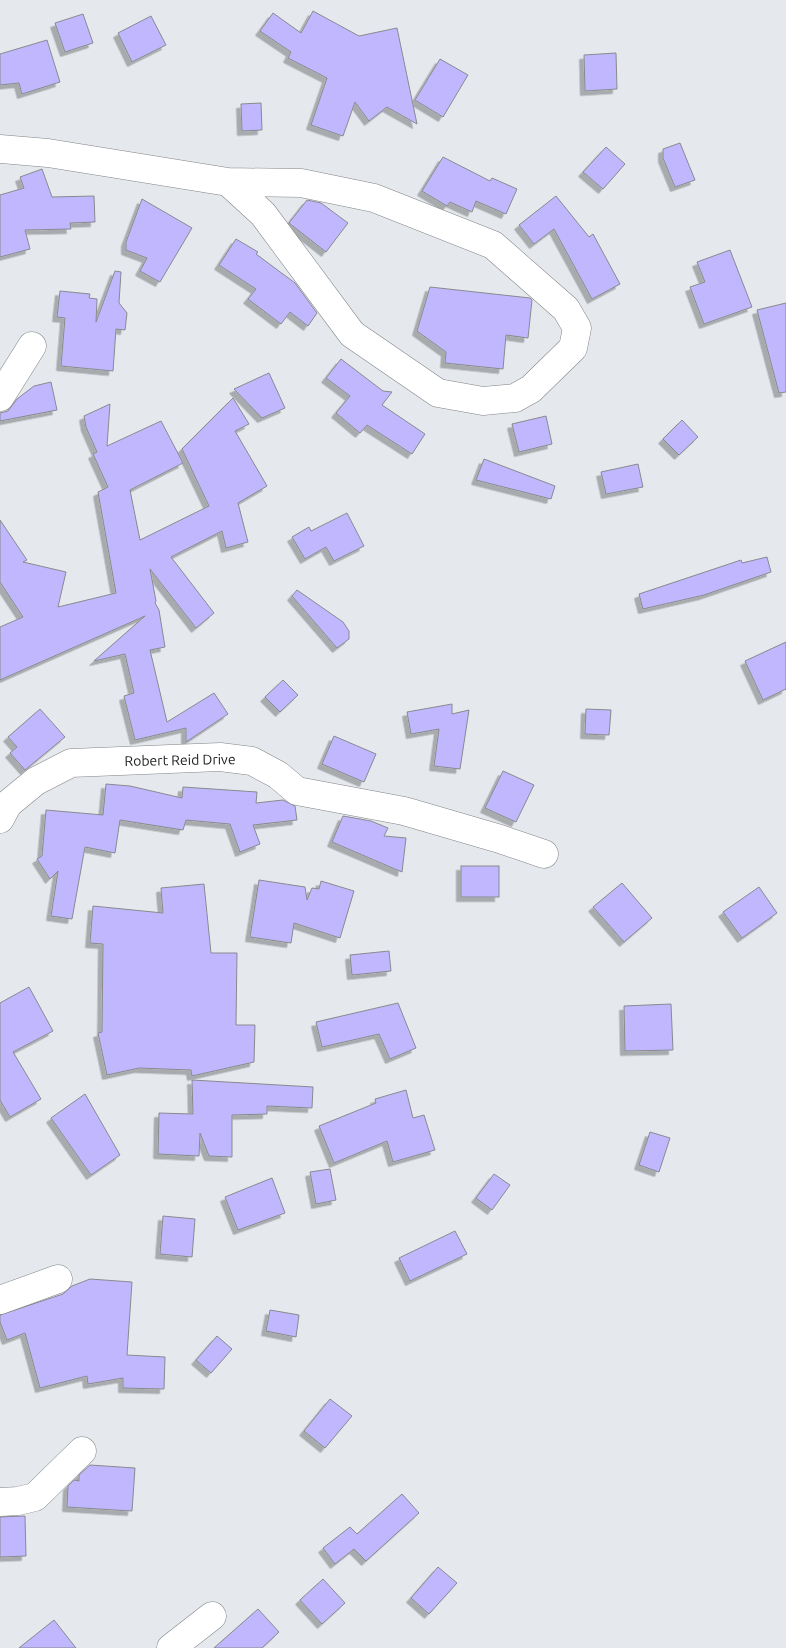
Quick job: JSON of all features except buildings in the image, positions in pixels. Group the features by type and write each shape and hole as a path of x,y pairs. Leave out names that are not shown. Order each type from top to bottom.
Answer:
{"street":[{"path":"0,149 48,153 228,182 301,183 374,198 493,245 566,308 577,328 573,348 532,389 515,398 482,401 438,393 352,334 263,214 228,182"},
{"path":"0,397 32,346"},
{"name":"Robert Reid Drive","path":"0,819 8,804 36,781 71,763 220,757 252,761 278,775 297,791 404,811 544,854"},
{"path":"0,1300 58,1279"},
{"path":"0,1502 18,1501 35,1497 82,1451"},
{"path":"171,1648 212,1616"}]}
